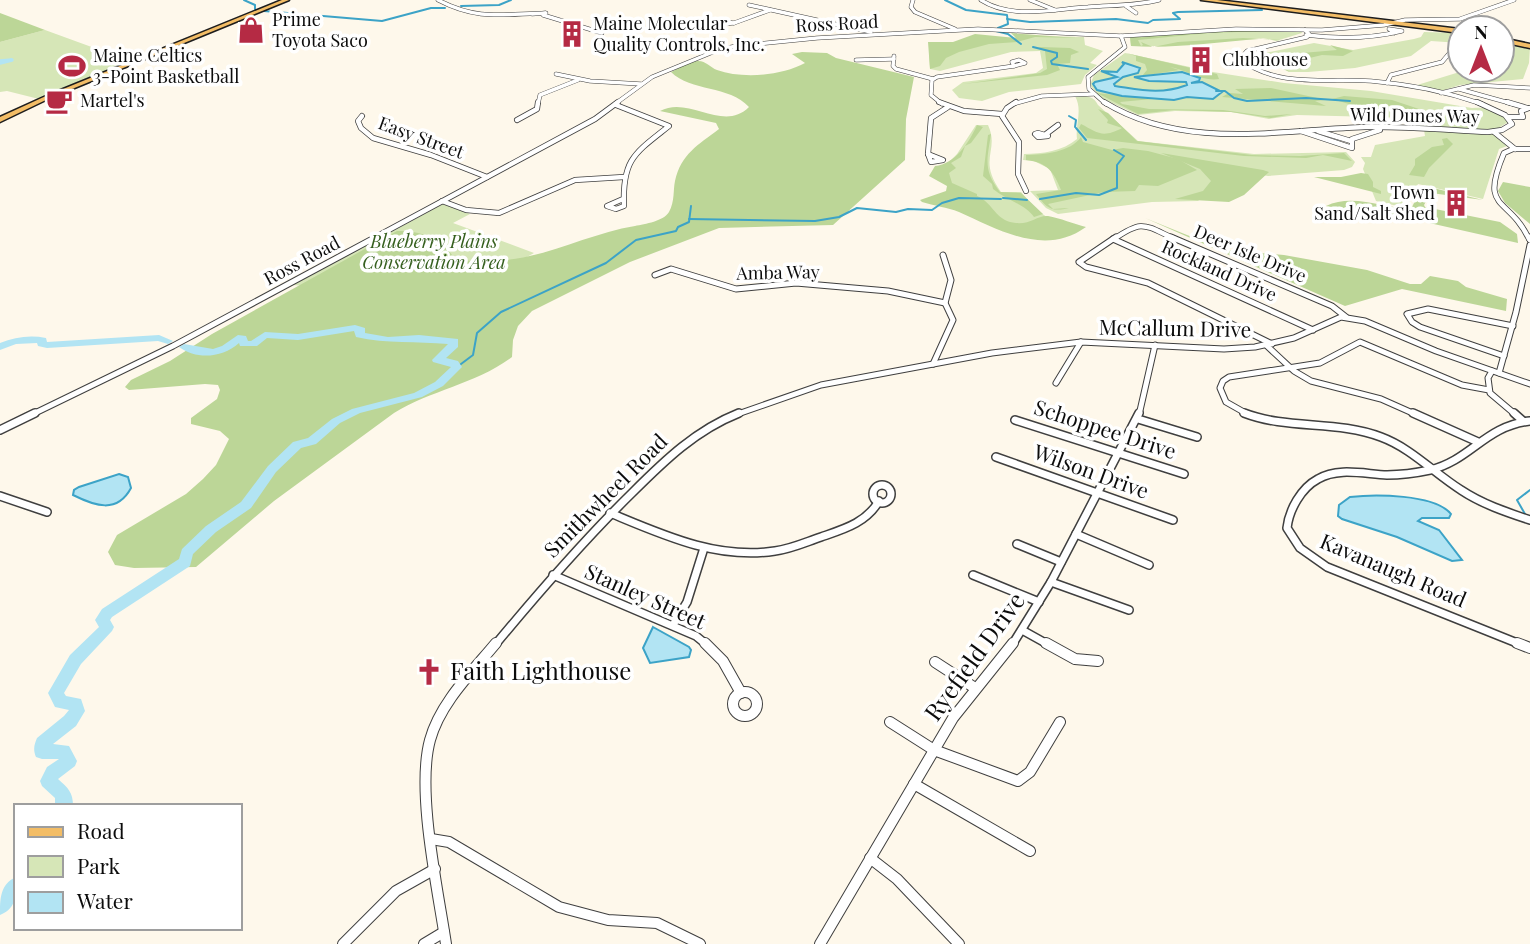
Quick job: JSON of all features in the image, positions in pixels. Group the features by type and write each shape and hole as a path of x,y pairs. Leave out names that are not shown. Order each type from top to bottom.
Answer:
{"main road":[{"path":"0,120 48,97 286,0"},
{"path":"1203,0 1446,29"}],"street":[{"path":"439,0 460,11 476,15 546,13 543,15 602,33"},
{"path":"754,0 746,3 880,35"},
{"path":"913,0 911,7 916,13 959,30"},
{"path":"981,0 987,4 1026,11 1125,6 1159,0"},
{"path":"1030,0 1056,10"},
{"name":"Ross Road","path":"0,430 184,341 594,119 641,84 665,71 730,47 817,38 959,30 1121,36 1230,29 1305,35 1394,22 1464,18 1514,0"},
{"path":"1125,6 1142,15"},
{"path":"734,23 771,10"},
{"path":"1305,35 1353,38 1394,33"},
{"name":"Wild Dunes Way","path":"1093,94 1109,105 1146,120 1192,133 1244,136 1314,129 1377,128 1493,131 1510,126 1512,122 1508,117 1483,104 1440,93 1387,83 1286,77 1253,69 1240,58 1249,51 1305,35"},
{"path":"1093,94 1087,87 1087,79 1125,48 1126,43 1121,36"},
{"path":"856,60 894,57 893,66 896,69 933,79 944,74 989,71 1014,66"},
{"path":"1387,83 1393,74 1443,61 1446,57"},
{"path":"556,74 579,79 641,84"},
{"path":"516,120 537,109 540,95 579,79"},
{"path":"933,79 933,98 948,107 1002,114 1016,135 1020,148 1018,177 1026,191"},
{"path":"1440,93 1454,87 1475,84 1530,88"},
{"path":"1459,89 1529,108"},
{"path":"1002,114 1010,105 1029,98 1093,94"},
{"path":"616,105 662,121 668,126 634,154 624,177 623,199"},
{"path":"928,154 931,118 948,107"},
{"path":"1508,117 1523,117 1521,111 1529,108"},
{"name":"Easy Street","path":"362,116 358,124 373,138 431,155 487,177"},
{"path":"1016,135 1045,138 1048,135 1046,134 1058,125"},
{"path":"1314,129 1351,141 1380,130 1377,128"},
{"path":"1300,131 1343,148 1352,148 1351,141"},
{"path":"1493,131 1515,149"},
{"path":"1530,149 1515,149 1504,154 1492,193 1498,205 1524,228 1530,242 1513,326 1497,381 1490,386 1462,385 1363,342 1355,343 1325,362 1229,377 1221,384 1222,397 1236,410 1255,417 1349,428 1374,434 1399,445 1472,497 1530,520"},
{"path":"442,201 477,214 496,214 511,210 574,180 624,177"},
{"name":"Deer Isle Drive","path":"1113,239 1139,224 1272,278 1339,309 1346,317 1365,321 1530,384"},
{"path":"1113,239 1079,263 1154,286 1269,345 1290,368 1311,381 1381,399 1478,442"},
{"name":"Rockland Drive","path":"1113,239 1313,330"},
{"path":"933,364 952,323 945,303 951,280 943,255"},
{"name":"Amba Way","path":"655,275 671,269 731,289 796,284 911,294 945,303"},
{"path":"1504,356 1420,327 1408,318 1407,314 1428,309 1513,326"},
{"name":"McCallum Drive","path":"1081,342 1224,349 1269,345 1313,330 1331,319 1346,317"},
{"path":"1056,383 1081,342"},
{"name":"Smithwheel Road","path":"445,938 425,773 430,740 438,720 454,694 553,575 610,513 688,440 728,417 821,385 1038,346 1081,342"},
{"name":"Ryefield Drive","path":"820,944 934,750 975,688 1022,630 1051,582 1138,419 1155,345"},
{"path":"1490,386 1526,421"},
{"path":"1138,419 1197,437"},
{"name":"Schoppee Drive","path":"1015,420 1184,474"},
{"name":"Kavanaugh Road","path":"1526,421 1497,428 1462,456 1433,469 1396,475 1340,472 1318,477 1304,488 1287,525 1290,535 1302,550 1327,567 1530,649"},
{"name":"Wilson Drive","path":"996,457 1173,520"},
{"path":"0,496 47,512"},
{"path":"610,513 676,541 704,548 756,553 784,549 860,522 872,513 879,501"},
{"path":"1076,534 1149,565"},
{"path":"1017,544 1061,562"},
{"path":"673,625 687,602 704,548"},
{"name":"Stanley Street","path":"553,575 696,636 726,664 741,693"},
{"path":"973,575 1039,602"},
{"path":"1051,582 1129,610"},
{"path":"1022,630 1073,658 1098,661"},
{"path":"935,662 975,688"},
{"path":"890,722 934,750 1008,779 1021,781 1030,772 1060,722"},
{"path":"914,784 1030,851"},
{"path":"431,839 449,842 559,907 608,920 657,923 700,944"},
{"path":"870,859 897,879 959,944"},
{"path":"343,944 389,900 418,877 435,869"},
{"path":"424,944 445,938"}],"green space":[{"path":"0,13 45,30 0,42"},
{"path":"45,30 130,61 39,99 7,91 0,92 0,42"},
{"path":"1229,30 1267,31 1138,40 1141,46 1141,42 1152,47 1131,46 1130,37"},
{"path":"1221,31 1302,33 1276,41 1263,38 1169,46 1131,46 1130,37"},
{"path":"1424,32 1446,33 1446,42 1431,41 1411,56 1355,68 1308,72 1289,72 1271,63 1246,61 1245,57 1314,43 1353,50 1421,37"},
{"path":"1011,33 1077,38 1035,37 1017,42 989,44 959,52 946,58 940,66 930,69 928,42 953,42 975,34 1016,38"},
{"path":"1084,37 1085,45 1103,51 1090,63 1097,65 1085,75 1081,84 1009,92 982,101 959,98 952,90 963,82 1036,73 1043,68 1040,51 1011,52 940,71 930,69 929,55 990,39"},
{"path":"1260,39 1195,45 1155,47 1178,42"},
{"path":"1516,44 1530,47 1529,63 1523,79 1516,80"},
{"path":"1330,45 1353,51 1343,56 1322,55 1277,63 1290,72 1268,61 1302,53 1337,50"},
{"path":"1037,48 1070,48 1079,52 1071,55 1070,63 1057,64 1060,70 1047,75 963,84 1040,73 1047,69 1045,51"},
{"path":"827,53 836,58 914,77 906,119 905,160 833,225 719,228 630,262 532,311 518,326 513,340 512,357 484,374 423,398 394,413 274,501 196,567 134,568 115,565 108,552 117,535 186,494 216,465 229,439 220,431 191,424 191,418 217,399 220,390 218,385 129,390 125,387 131,380 170,361 212,334 397,231 415,232 431,237 444,246 456,260 492,261 522,258 659,220 667,215 671,208 681,164 697,145 719,129 716,123 660,111 682,107 728,116 739,114 749,107 731,95 689,83 671,72 691,62 700,61 717,70 738,75 773,73 805,63 792,54"},
{"path":"1125,53 1213,72 1284,83 1371,91 1472,108 1488,108 1497,111 1508,122 1497,129 1486,130 1421,128 1413,118 1297,115 1269,119 1231,112 1175,111 1138,115 1101,98 1090,85 1094,75"},
{"path":"1126,53 1217,74 1219,79 1201,77 1170,67 1179,70 1142,76 1147,70 1145,64 1136,61 1136,56"},
{"path":"1446,76 1446,84 1470,84 1441,91 1414,86"},
{"path":"1271,88 1322,99 1325,100 1315,101 1326,106 1222,97 1229,93 1243,94 1235,89"},
{"path":"1097,93 1152,99 1120,102 1149,109 1223,110 1265,116 1292,114 1271,118 1231,112 1174,110 1138,114"},
{"path":"1075,96 1094,99 1138,141 1254,154 1346,152 1355,162 1352,167 1344,170 1268,176 1232,170 1198,201 1152,202 1058,214 1046,208 1030,191 1058,190 1050,169 1034,161 1023,160 1024,154 1052,151 1077,139 1079,112"},
{"path":"1344,96 1392,100 1434,114 1395,109 1397,106 1359,107 1332,99"},
{"path":"1098,109 1108,113 1137,141 1252,155 1344,153 1352,161 1323,155 1306,158 1244,156 1087,138 1079,128 1081,124 1104,134 1122,128 1107,123 1108,120"},
{"path":"976,125 988,125 992,142 991,171 1001,192 1021,192 1036,209 1052,221 1016,229 951,188 945,166 957,154"},
{"path":"977,125 983,127 971,143 965,146 961,157 951,163 956,168 949,173 952,183 977,194 1000,217 1010,222 1022,223 1048,216 1086,227 1070,236 1038,240 1006,233 954,210 922,202 920,200 946,191 947,186 929,176 935,166 949,161 960,152"},
{"path":"1424,130 1494,133 1507,146 1499,149 1483,199 1418,184 1406,208 1376,201 1361,157 1371,157 1375,145 1425,136"},
{"path":"991,134 989,171 1000,192 1021,193 1043,214 1034,217 993,189 992,184 983,176 988,135"},
{"path":"1081,137 1083,142 1112,150 1123,148 1148,151 1178,159 1197,170 1158,186 1139,185 1135,191 1104,192 1048,204 1053,209 1043,203 1036,194 1061,190 1058,184 1049,169 1026,160 1026,155 1064,149"},
{"path":"1447,138 1453,144 1429,168 1424,177 1409,175 1415,165 1415,159 1432,147 1444,145 1442,139"},
{"path":"1161,153 1269,172 1244,195 1229,202 1175,199 1203,191 1211,181 1200,169"},
{"path":"1368,174 1373,187 1381,191 1381,194 1314,177 1341,177"},
{"path":"1503,182 1530,187 1530,224 1505,203 1498,191"},
{"path":"1433,188 1483,200 1431,193 1425,207 1500,222 1517,234 1518,243 1394,215 1343,211 1326,206 1336,202 1357,201 1411,209 1421,189"},
{"name":"Blueberry Plains Conservation Area","path":"443,204 470,214 453,223 534,253 454,298 293,285"},
{"path":"1145,218 1224,250 1284,255 1367,270 1410,284 1421,284 1430,276 1458,281 1466,287 1507,299 1506,311 1402,289 1345,306"}],"water":[{"path":"1122,62 1140,68 1138,73 1123,77 1115,86 1151,91 1168,90 1187,85 1186,82 1149,81 1134,77 1182,72 1200,78 1199,81 1191,83 1202,82 1222,92 1213,99 1187,97 1174,100 1122,96 1097,90 1093,84 1095,82 1117,77 1101,71 1117,72 1124,64"},
{"path":"119,474 128,477 131,488 119,502 112,505 97,504 73,495 74,490 79,487"},
{"path":"1350,497 1404,497 1432,502 1443,507 1451,514 1449,518 1422,518 1418,521 1439,530 1462,560 1452,561 1397,537 1342,519 1338,516 1339,505"},
{"path":"653,627 689,647 689,657 650,663 643,648"}],"waterway":[{"path":"244,0 255,5 255,9"},
{"path":"461,6 499,5 511,0"},
{"path":"945,0 966,10 1007,15 1007,19"},
{"path":"264,11 382,21 431,8 445,8"},
{"path":"1007,19 1030,22 1116,19 1148,23 1153,20 1180,19 1173,13 1178,12 1262,10"},
{"path":"998,28 1008,24 1007,19"},
{"path":"996,31 1008,34 1021,44"},
{"path":"1033,47 1057,53 1057,57 1051,61 1052,64 1088,69"},
{"path":"0,61 12,60 0,63"},
{"path":"1216,91 1225,91 1234,98 1247,101 1306,98 1350,101"},
{"path":"1069,116 1076,120 1075,127"},
{"path":"1076,128 1086,140"},
{"path":"1040,199 1076,193 1099,195 1117,188 1117,165 1124,156 1114,150"},
{"path":"689,219 815,221 839,217 857,208 896,212 908,209 932,210 942,203 959,198 1001,199"},
{"path":"1003,198 1027,200"},
{"path":"689,219 691,206"},
{"path":"457,367 473,355 477,333 501,312 606,263 636,240 676,231 689,219"},
{"path":"64,804 64,795 48,781 53,772 69,761 63,751 42,752 43,743 70,721 77,711 75,704 61,702 56,693 75,659 107,627 102,620 107,613 185,562 187,552 211,529 246,505 272,469 297,445 312,441 336,421 356,411 418,395 439,384 457,367 454,363 437,360 453,347 454,341 419,338 388,340 360,335 361,330 355,328 298,337 265,335 253,344 244,344 242,338 238,338 225,349 213,353 184,347"},
{"path":"0,347 15,341 31,340 42,340 42,344 47,345 159,338 168,341"},
{"path":"1525,514 1517,500 1530,490"},
{"path":"0,906 14,888"}],"place":[{"name":"Prime Toyota Saco","path":"251,30"},
{"name":"Maine Molecular Quality Controls, Inc.","path":"572,34"},
{"name":"Clubhouse","path":"1201,60"},
{"name":"Maine Celtics 3-Point Basketball","path":"72,66"},
{"name":"Martel's","path":"59,101"},
{"name":"Town Sand/Salt Shed","path":"1456,203"},
{"name":"Faith Lighthouse","path":"429,672"}]}
